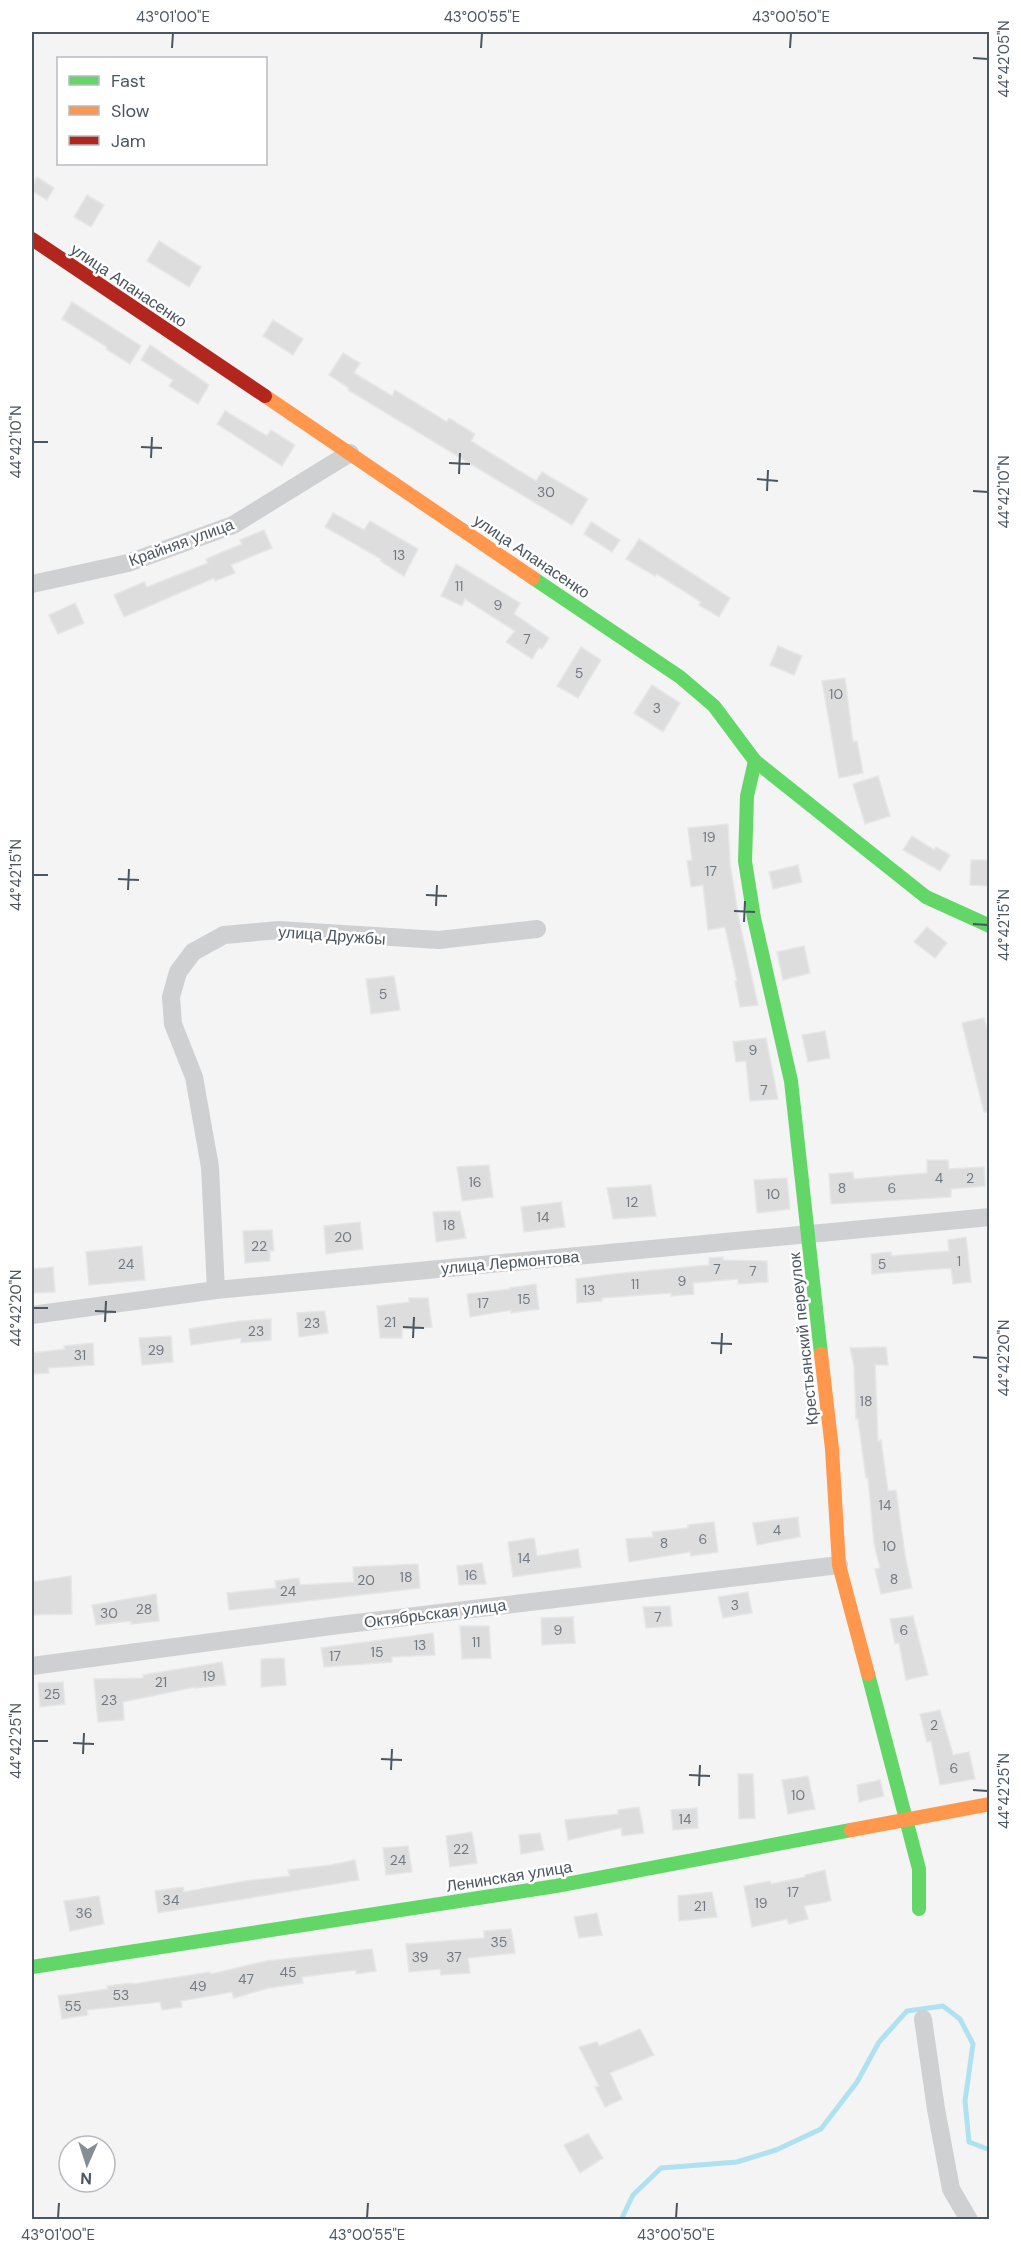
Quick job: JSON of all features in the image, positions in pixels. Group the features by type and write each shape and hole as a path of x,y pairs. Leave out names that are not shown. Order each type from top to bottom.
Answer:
{"street":[{"name":"улица Апанасенко","path":"32,239 680,677 714,706 755,761 926,897 990,926"},
{"name":"Крайняя улица","path":"32,584 128,563 233,525 350,453"},
{"name":"Крестьянский переулок","path":"755,761 747,796 745,861 754,918 791,1081 832,1449 839,1565 919,1869 919,1909"},
{"name":"улица Дружбы","path":"216,1290 210,1167 194,1077 173,1024 171,997 178,972 193,952 224,935 279,930 439,940 537,929"},
{"name":"улица Лермонтова","path":"32,1315 216,1290 990,1217"},
{"name":"Октябрьская улица","path":"32,1666 331,1626 839,1565"},
{"name":"Ленинская улица","path":"32,1967 556,1886 990,1804"},
{"path":"923,2019 951,2189 969,2220"}],"building":[{"path":"37,177 54,188 47,200 32,191"},
{"path":"87,195 104,205 91,227 74,217"},
{"path":"159,241 201,267 189,287 147,261"},
{"path":"72,302 141,346 130,364 62,319"},
{"path":"273,320 303,339 293,355 263,336"},
{"path":"150,345 209,385 198,404 169,386 173,380 141,360"},
{"path":"343,353 360,363 354,373 392,396 395,390 447,422 449,418 475,434 471,441 536,481 542,472 588,499 572,525 348,390 349,388 329,375"},
{"path":"225,411 267,436 271,430 295,445 282,466 217,424"},
{"path":"333,513 364,530 370,521 418,549 404,576 380,561 381,559 325,527"},
{"path":"591,522 620,540 612,552 584,534"},
{"path":"264,530 272,548 231,565 235,573 215,581 214,578 124,617 114,595 144,582 147,587 208,563 206,559 242,544 240,540"},
{"path":"639,539 730,598 719,617 699,605 701,602 657,574 655,576 626,559"},
{"path":"456,564 520,603 514,614 549,638 542,649 539,647 532,659 506,642 515,631 465,599 462,606 441,596"},
{"path":"75,603 84,623 58,634 49,615"},
{"path":"778,646 802,656 794,675 770,665"},
{"path":"581,647 601,660 578,698 557,686"},
{"path":"845,678 853,742 857,741 863,773 839,778 822,681"},
{"path":"652,685 680,703 663,732 634,713"},
{"path":"878,776 890,816 865,824 853,784"},
{"path":"728,824 730,863 739,920 758,1005 740,1007 735,981 737,981 725,927 708,930 703,885 691,887 687,861 692,860 688,828"},
{"path":"912,836 934,850 936,847 950,855 940,871 903,850"},
{"path":"971,860 990,860 990,886 970,885"},
{"path":"798,865 802,882 773,889 769,872"},
{"path":"927,927 947,943 935,958 914,942"},
{"path":"804,946 810,973 783,980 777,952"},
{"path":"394,976 400,1010 371,1014 366,979"},
{"path":"984,1018 990,1040 990,1112 984,1112 962,1023"},
{"path":"825,1031 830,1058 808,1062 802,1035"},
{"path":"766,1038 778,1099 750,1101 746,1061 736,1062 733,1042"},
{"path":"927,1160 948,1160 949,1169 984,1167 985,1186 951,1189 951,1197 831,1204 829,1174 853,1172 854,1179 927,1173"},
{"path":"489,1165 493,1197 462,1201 457,1167"},
{"path":"787,1178 790,1209 757,1213 754,1180"},
{"path":"651,1185 656,1216 613,1219 607,1188"},
{"path":"561,1202 565,1227 524,1232 521,1207"},
{"path":"460,1211 466,1238 436,1242 433,1212"},
{"path":"360,1222 363,1249 326,1254 324,1226"},
{"path":"272,1230 274,1251 270,1251 270,1261 245,1263 243,1231"},
{"path":"966,1237 971,1282 953,1284 951,1268 872,1274 871,1254 891,1252 892,1256 949,1251 948,1240"},
{"path":"142,1246 145,1280 89,1285 86,1252"},
{"path":"723,1257 723,1260 767,1261 768,1282 738,1284 738,1279 693,1283 694,1294 671,1296 671,1293 602,1298 602,1301 577,1303 576,1279 709,1265 709,1258"},
{"path":"53,1267 55,1292 32,1293 32,1269"},
{"path":"536,1284 539,1309 511,1313 511,1310 470,1317 467,1294"},
{"path":"409,1298 428,1298 432,1327 402,1329 402,1338 380,1338 377,1306 409,1302"},
{"path":"325,1311 328,1333 299,1337 297,1313"},
{"path":"271,1319 271,1340 241,1343 241,1338 191,1345 189,1329"},
{"path":"171,1336 173,1362 142,1365 139,1338"},
{"path":"93,1343 94,1365 48,1368 49,1373 32,1374 32,1353"},
{"path":"886,1347 888,1365 875,1365 878,1441 881,1440 888,1491 896,1490 912,1588 881,1594 875,1569 880,1568 874,1543 868,1478 866,1478 858,1419 856,1419 854,1366 850,1348"},
{"path":"798,1517 800,1537 757,1545 753,1523"},
{"path":"714,1522 718,1552 691,1556 690,1552 629,1562 626,1539 653,1537 652,1532"},
{"path":"534,1538 537,1556 578,1549 581,1567 513,1577 508,1542"},
{"path":"482,1563 486,1584 459,1585 457,1566"},
{"path":"418,1564 420,1588 229,1610 227,1593 276,1588 275,1581 299,1578 300,1585 354,1582 353,1567"},
{"path":"71,1576 72,1614 32,1615 32,1582"},
{"path":"748,1592 752,1613 723,1618 718,1597"},
{"path":"156,1594 159,1621 96,1625 92,1605"},
{"path":"670,1606 672,1626 646,1628 643,1607"},
{"path":"913,1616 928,1675 906,1680 899,1643 895,1644 890,1619"},
{"path":"573,1617 575,1643 542,1645 541,1618"},
{"path":"460,1626 489,1626 491,1658 462,1659"},
{"path":"433,1633 435,1655 392,1657 392,1662 324,1667 321,1648"},
{"path":"284,1658 286,1685 261,1687 261,1659"},
{"path":"222,1662 226,1685 195,1687 123,1702 124,1720 98,1722 94,1679 143,1678 143,1675"},
{"path":"63,1682 65,1704 40,1707 38,1683"},
{"path":"940,1710 953,1755 969,1752 975,1779 940,1785 931,1741 927,1742 920,1714"},
{"path":"738,1774 753,1774 755,1818 739,1819"},
{"path":"808,1776 815,1809 788,1814 782,1780"},
{"path":"880,1780 884,1796 859,1802 857,1785"},
{"path":"639,1807 644,1833 622,1836 621,1828 568,1840 565,1820 618,1814 618,1810"},
{"path":"697,1808 698,1828 673,1830 671,1810"},
{"path":"472,1832 477,1863 450,1867 446,1836"},
{"path":"540,1833 544,1850 521,1854 519,1835"},
{"path":"408,1846 412,1872 386,1875 383,1848"},
{"path":"355,1860 359,1880 158,1913 155,1891 183,1887 184,1892 290,1876 288,1870"},
{"path":"825,1870 831,1901 804,1906 808,1919 789,1924 787,1919 752,1927 744,1886 770,1881 771,1884"},
{"path":"712,1892 717,1917 679,1921 678,1896"},
{"path":"99,1896 104,1924 70,1931 64,1901"},
{"path":"597,1913 602,1935 579,1938 574,1917"},
{"path":"511,1929 515,1953 468,1958 470,1973 441,1975 440,1969 409,1972 406,1944 484,1938 484,1931"},
{"path":"372,1949 376,1971 356,1974 356,1970 302,1977 303,1983 269,1988 234,1998 232,1992 181,2001 182,2007 162,2010 160,2002 87,2010 88,2015 62,2019 58,1996 108,1989 107,1986 210,1972 211,1974 266,1961"},
{"path":"640,2029 654,2055 610,2073 622,2099 605,2107 595,2087 599,2086 579,2047 597,2042 599,2046"},
{"path":"588,2134 603,2158 580,2173 564,2145"}],"waterway":[{"path":"621,2220 633,2195 661,2168 737,2162 776,2150 821,2129 857,2082 879,2042 907,2011 943,2006 960,2019 973,2044 965,2101 969,2142 990,2150"}],"traffic: fast":[{"path":"533,578 680,677 714,706 755,761 926,897 990,926"},
{"path":"755,761 747,796 745,861 754,918 791,1081 821,1354"},
{"path":"868,1674 919,1869 919,1909"},
{"path":"32,1967 556,1886 851,1830"}],"traffic: slow":[{"path":"265,396 533,578"},
{"path":"821,1354 832,1449 839,1565 868,1674"},
{"path":"851,1830 990,1804"}],"traffic: jam":[{"path":"32,239 265,396"}]}
